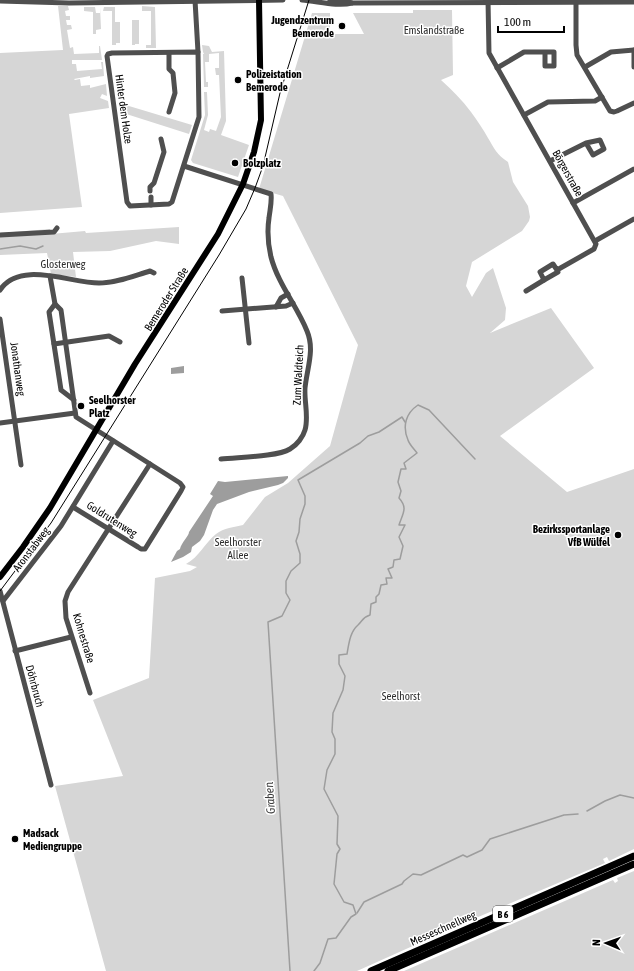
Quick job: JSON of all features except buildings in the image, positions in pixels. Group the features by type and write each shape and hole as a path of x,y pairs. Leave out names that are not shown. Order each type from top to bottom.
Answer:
{"highway":[{"name":"Messeschnellweg","path":"371,971 634,856"},
{"name":"Messeschnellweg","path":"388,971 634,864"}],"main road":[{"name":"Bemeroder Straße","path":"0,577 27,542 50,508 135,364 218,234 243,184 254,152 260,124 259,0"}],"street":[{"path":"0,1 69,3 123,1 283,0"},
{"path":"302,0 328,1 334,5 346,5 352,3 488,1 634,2"},
{"name":"Hinter dem Holze","path":"196,1 198,52 199,117 184,166 172,203 130,206 127,204 106,57 111,53 198,52"},
{"name":"Börgerstraße","path":"488,1 488,53 595,241"},
{"path":"576,1 577,55 610,111 614,112 634,103"},
{"path":"585,67 611,52 634,50 634,67"},
{"path":"497,68 524,52 545,52"},
{"path":"169,53 169,69 173,73 175,93 169,112"},
{"path":"524,115 548,102 595,101 602,97"},
{"path":"150,191 150,187 154,183 164,152 161,139"},
{"path":"550,162 586,143"},
{"path":"184,166 243,184"},
{"path":"573,203 634,169"},
{"name":"Zum Waldteich","path":"221,459 285,452 302,437 306,422 305,392 311,356 311,344 308,332 275,267 270,248 268,227 272,202 271,194 243,184"},
{"path":"150,198 151,205"},
{"path":"526,291 558,272 557,270 594,249 596,247 595,241 634,219"},
{"path":"0,235 54,232 57,228"},
{"path":"544,280 540,272 553,264 557,270"},
{"path":"0,290 12,279 22,276 50,276 98,283 112,282 150,271 154,273"},
{"path":"50,276 55,304 61,310 76,417 150,464"},
{"path":"242,278 249,343"},
{"path":"276,306 281,298 288,294"},
{"path":"222,310 245,310 286,306 293,303"},
{"path":"55,304 49,312 61,390 74,400"},
{"name":"Jonathanweg","path":"0,319 21,465"},
{"path":"54,344 109,336 120,342"},
{"path":"0,423 75,413"},
{"name":"Goldrutenweg","path":"113,441 72,507 141,549 145,548 182,491 180,483 150,464"},
{"name":"Kohnestraße","path":"90,693 71,636 66,618 64,600 150,464"},
{"name":"Aronstabweg","path":"3,601 43,551 61,526 72,507"},
{"name":"Döhrbruch","path":"0,591 51,785"},
{"path":"15,651 71,636"}],"green space":[{"path":"58,6 68,6 69,10 65,11 66,16 70,16 70,20 66,20 67,25 71,25 72,29 67,30 70,48 73,47 74,54 99,53 100,46 102,60 72,60 72,64 76,64 77,71 102,69 101,62 103,62 104,76 90,78 90,76 74,79 80,79 81,86 90,85 90,88 106,84 107,96 102,94 100,98 108,101 109,108 69,114 82,207 0,213 0,53 63,50"},
{"path":"142,6 155,7 156,48 146,48 146,45 151,45 151,11 142,11"},
{"path":"84,7 95,7 96,13 100,13 100,7 101,29 96,30 96,34 93,34 93,12 84,11"},
{"path":"104,7 115,7 115,22 120,22 120,43 116,43 116,45 112,45 112,11 103,11"},
{"name":"Seelhorst","path":"413,10 452,10 453,75 441,80 468,108 496,151 508,162 513,182 528,206 530,217 522,231 472,262 466,286 472,297 486,273 493,268 506,308 505,320 490,333 551,308 594,368 500,436 567,492 634,469 634,849 609,861 607,857 603,859 605,863 464,923 357,971 106,971 55,786 123,776 93,700 149,678 155,578 190,571 197,567 186,564 195,558 216,534 226,529 243,525 265,497 288,483 330,446 358,345 283,196 259,189 312,13 330,13 330,34 364,34 353,13 413,13"},
{"path":"132,20 139,20 139,44 135,45 132,45"},
{"path":"202,45 209,46 212,52 224,51 226,121 221,135 249,145 238,177 193,163 191,160 205,115 204,92 207,92 208,115 204,130 209,132 210,129 216,131 221,117 219,75 216,75 215,68 219,68 219,53 209,54 209,62 205,62 206,82 208,82 208,87 204,87 204,54"},
{"path":"119,103 192,125 189,134 120,112"},
{"name":"Glosterweg","path":"179,227 179,244 156,241 110,251 73,252 76,277 51,274 47,253 0,255 0,233 50,229 51,234 85,231 86,233"},
{"path":"634,871 634,971 404,971 613,880 615,883 618,881 617,878"}],"shaded area":[{"path":"184,366 184,373 171,374 171,368"},
{"path":"288,476 283,483 278,485 249,492 217,504 200,541 192,547 191,552 171,562 213,496 210,494 218,481 225,482"}],"waterway":[{"path":"0,249 20,246 36,249 43,246"},
{"path":"314,971 320,963 328,939 336,938 351,917 356,914 353,905 344,902 334,884 337,854 340,849 337,844 338,816 324,789 327,770 335,754 335,739 332,732 333,713 343,690 345,676 339,664 339,655 347,654 353,631 364,618 370,615 371,604 376,602 376,597 379,594 381,585 387,584 386,578 392,578 388,569 393,567 394,560 400,559 403,546 399,537 405,525 399,525 404,508 399,498 401,491 398,482 401,469 406,469 404,463 417,453 410,445 406,435 405,425 408,416 418,405 429,410 475,459"},
{"name":"Graben","path":"290,971 268,622 282,616 290,600 286,593 286,581 291,571 300,563 300,554 296,541 299,532 300,519 305,504 305,496 298,480 360,443 368,436 379,432 402,417 405,422"},
{"path":"587,811 620,795 634,798"},
{"path":"357,913 364,902 402,884 413,874 421,875 463,855 467,857 482,850 490,839 564,815 578,814"}],"tram line":[{"path":"0,591 51,523 219,255 246,209 263,166 280,93 309,0"}],"place":[{"name":"Jugendzentrum Bemerode","path":"342,26"},
{"name":"Polizeistation Bemerode","path":"238,80"},
{"name":"Bolzplatz","path":"235,163"},
{"name":"Seelhorster Platz","path":"81,406"},
{"name":"Bezirkssportanlage VfB Wülfel","path":"618,535"},
{"name":"Madsack Mediengruppe","path":"15,839"}],"park label":[{"name":"Emslandstraße","path":"434,30"},
{"name":"Seelhorster Allee","path":"238,548"}]}
